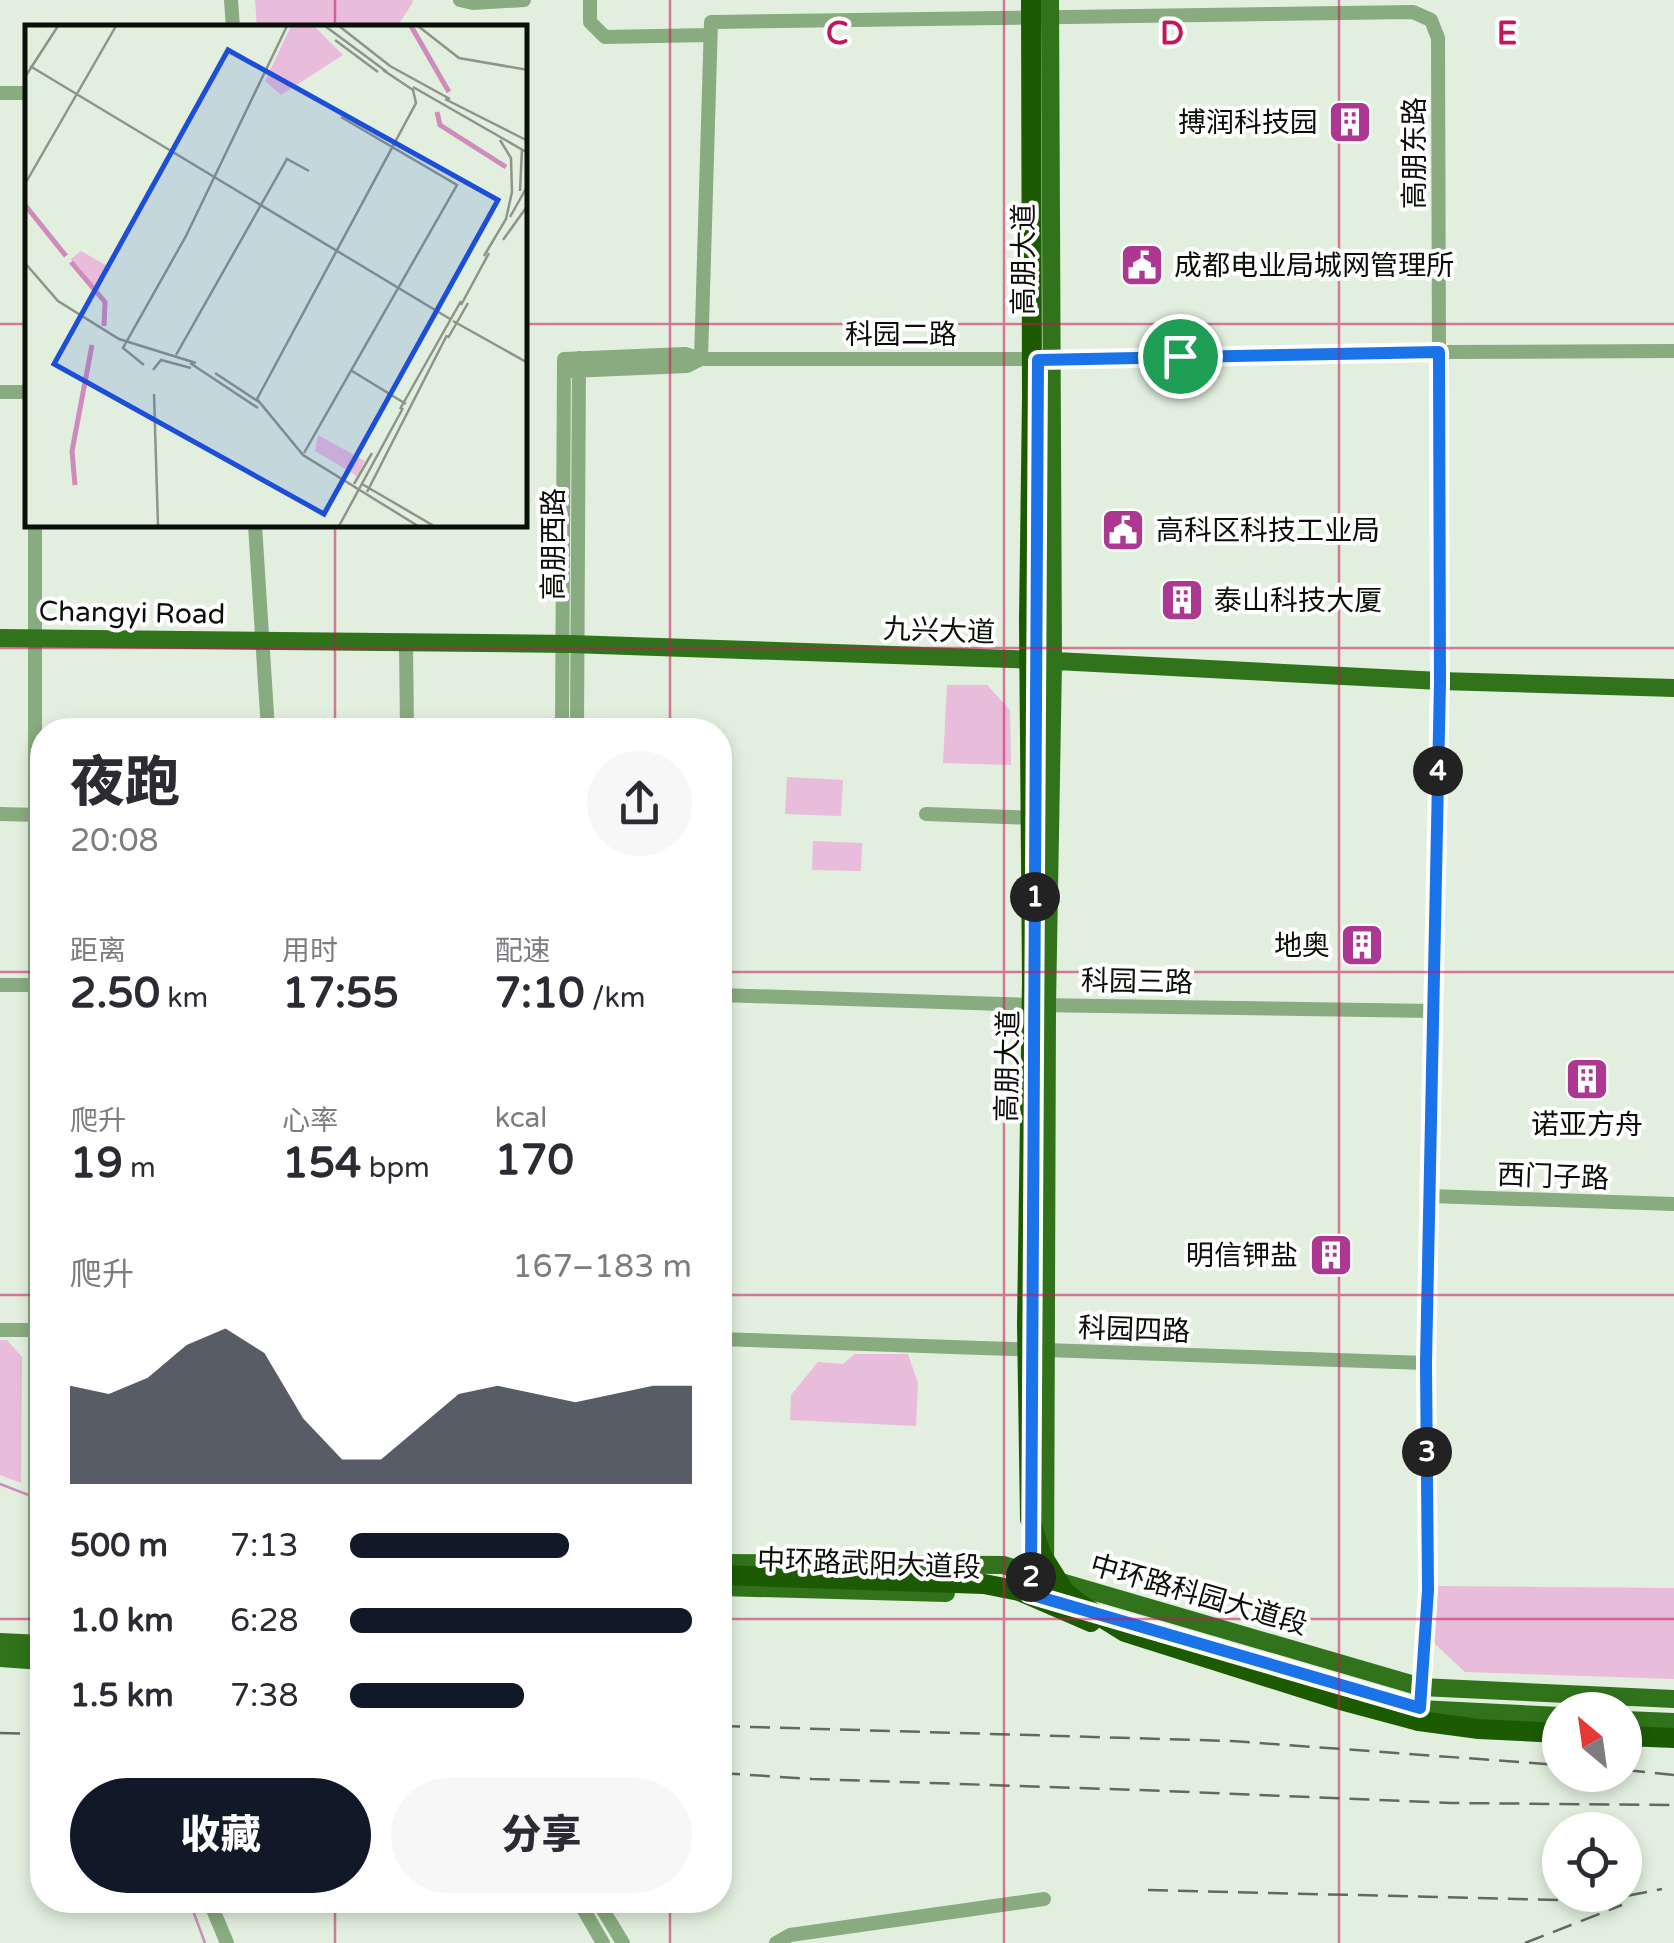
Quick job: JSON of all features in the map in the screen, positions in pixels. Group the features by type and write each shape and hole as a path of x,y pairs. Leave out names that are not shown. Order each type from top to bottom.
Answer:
{"highway":[{"path":"1041,6 1029,622 1030,1519 1040,1554 1065,1592 1125,1632"},
{"path":"1029,622 1022,673 1023,890 1026,940 1041,1005"},
{"path":"732,1576 984,1584 1019,1591 1092,1622 1337,1700 1419,1721 1542,1732"},
{"path":"1642,1737 1674,1738"}],"main road":[{"name":"高朋大道","path":"1037,1596 1045,661 1041,6"},
{"name":"Changyi Road","path":"0,638 262,642"},
{"name":"九兴大道","path":"262,642 570,644 1045,661 1440,682 1674,688"},
{"name":"高朋大道","path":"1041,1005 1036,818 1045,661"},
{"name":"中环路科园大道段","path":"732,1563 1003,1565 1421,1687 1674,1700"},
{"name":"中环路武阳大道段","path":"732,1586 1037,1596 1420,1708 1542,1715"},
{"path":"0,1642 30,1650"},
{"path":"0,1658 30,1653"},
{"path":"1642,1721 1674,1722"}],"street":[{"path":"231,0 232,25"},
{"path":"460,0 524,0"},
{"path":"590,0 590,22 604,37 1041,6"},
{"name":"高朋东路","path":"1041,6 1413,12 1431,20 1438,38 1440,682 1426,1363 1428,1590 1420,1708"},
{"path":"701,359 710,28"},
{"name":"科园二路","path":"572,365 687,366 701,359 1674,351"},
{"name":"高朋西路","path":"563,718 570,644 572,365"},
{"path":"35,528 37,718"},
{"path":"255,528 267,718"},
{"path":"406,643 412,701 409,718"},
{"name":"高朋西路","path":"570,644 576,718"},
{"path":"0,814 30,814"},
{"path":"926,814 1036,818"},
{"path":"0,984 30,985"},
{"name":"科园三路","path":"732,995 1432,1012"},
{"name":"西门子路","path":"1430,1196 1674,1204"},
{"path":"0,1330 30,1330"},
{"name":"科园四路","path":"732,1340 1426,1363"},
{"path":"776,1943 790,1935 1044,1898"},
{"path":"214,1913 227,1943"},
{"path":"586,1913 603,1943"},
{"path":"596,1913 613,1943"},
{"path":"607,1913 627,1943"},
{"path":"612,1913 627,1943"}],"shaded area":[{"path":"255,0 413,2 398,25 257,25"},
{"path":"947,685 987,685 1010,710 1011,765 943,763"},
{"path":"787,777 843,780 841,816 785,814"},
{"path":"813,841 862,843 861,871 812,870"},
{"path":"0,1340 7,1340 22,1357 21,1483 0,1475"},
{"path":"855,1354 908,1354 918,1383 916,1426 790,1420 791,1395 818,1362 843,1364"},
{"path":"1437,1586 1674,1588 1674,1679 1465,1672 1433,1642"}],"waterway":[{"path":"0,1484 30,1496"},
{"path":"194,1913 205,1943"}],"railway":[{"path":"732,1726 1232,1741 1542,1764"},
{"path":"0,1733 30,1734"},
{"path":"1642,1772 1674,1775"},
{"path":"732,1774 1451,1803 1674,1805"},
{"path":"1148,1890 1600,1901 1662,1889"},
{"path":"1525,1943 1604,1912"}],"place":[{"name":"搏润科技园","path":"1350,122"},
{"name":"成都电业局城网管理所","path":"1142,265"},
{"name":"高科区科技工业局","path":"1123,530"},
{"name":"泰山科技大厦","path":"1182,600"},
{"name":"地奥","path":"1362,945"},
{"name":"诺亚方舟","path":"1587,1079"},
{"name":"明信钾盐","path":"1331,1255"}],"route":[{"path":"1439,352 1440,682 1426,1363 1428,1590 1420,1708 1029,1594 1038,360 1180,356 1439,352"}]}
